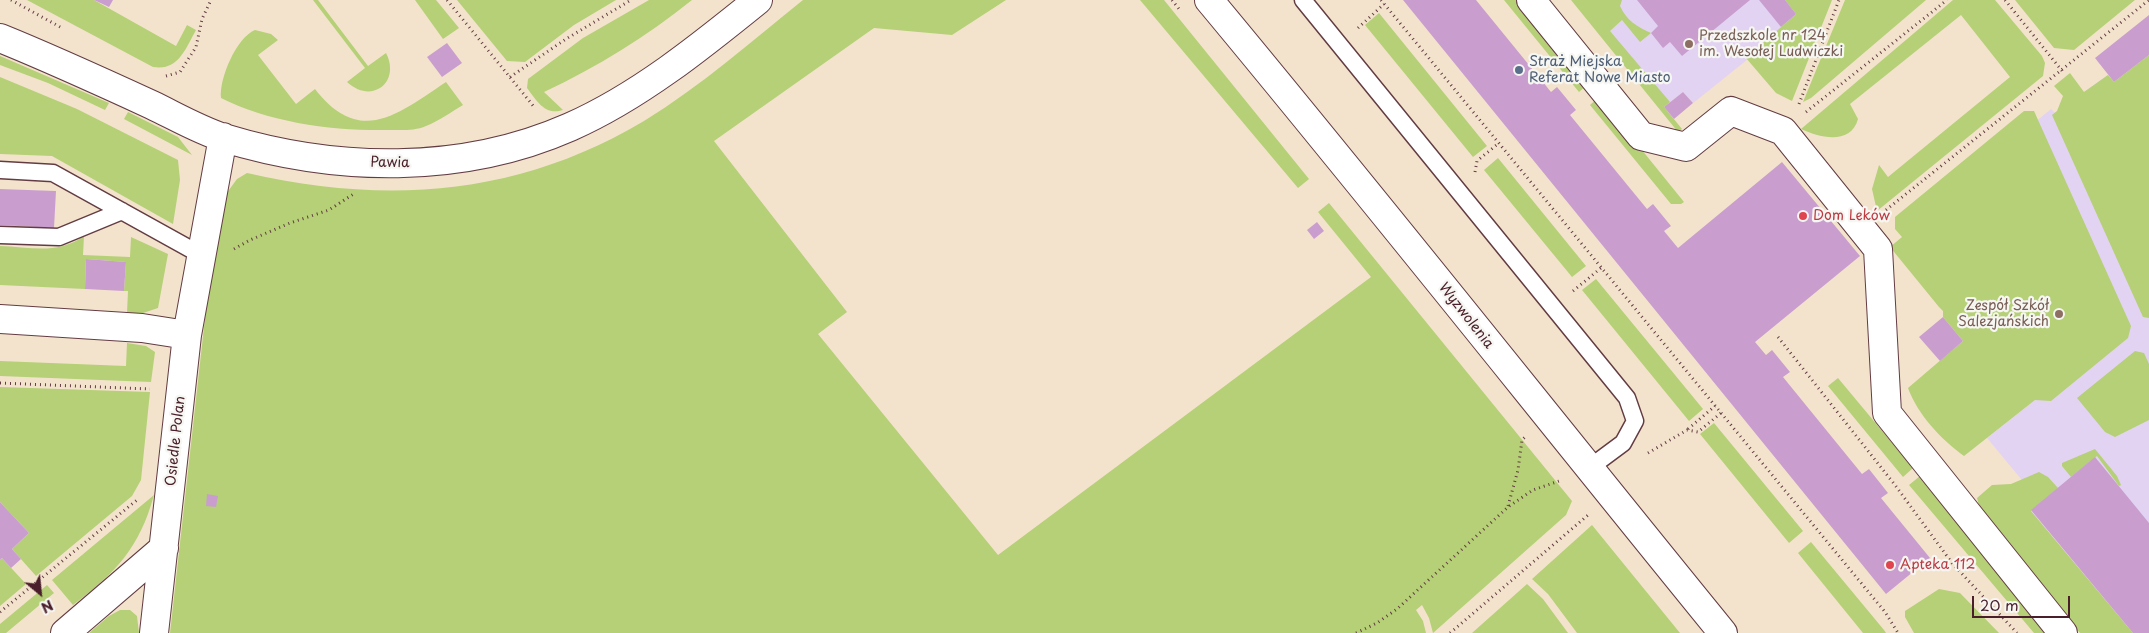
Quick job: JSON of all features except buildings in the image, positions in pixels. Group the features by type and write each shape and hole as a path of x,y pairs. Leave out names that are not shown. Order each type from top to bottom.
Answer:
{"street":[{"name":"Pawia","path":"0,38 222,138 338,161 398,164 424,163 485,154 569,128 609,108 652,80 758,0"},
{"name":"Wyzwolenia","path":"1209,0 1348,167 1588,468 1723,633"},
{"path":"1531,0 1641,136 1686,147 1731,111 1787,127 1878,249 1887,413 2063,633"},
{"name":"Osiedle Polan","path":"154,633 187,334 222,138"},
{"path":"0,319 142,328 187,334"},
{"path":"65,633 164,548"}],"lane":[{"path":"1303,0 1627,398 1636,421 1623,443 1588,468"},
{"path":"0,170 53,173 201,255"},
{"path":"0,234 59,237 122,211"}],"path":[{"path":"159,78 180,72 196,48 202,19 211,0"},
{"path":"447,0 539,113 550,134"},
{"path":"510,77 566,39 631,0"},
{"path":"1381,0 1886,612 1898,633"},
{"path":"1787,127 1839,0"},
{"path":"1787,127 1947,0"},
{"path":"2005,0 2062,72"},
{"path":"1862,229 2062,72 2149,0"},
{"path":"1363,22 1384,4"},
{"path":"1477,161 1499,143"},
{"path":"229,253 250,240 282,226 329,210 359,191"},
{"path":"1579,286 1601,268"},
{"path":"1778,337 1895,485 1952,563 2017,633"},
{"path":"0,383 155,389"},
{"path":"1640,457 1687,430 1716,406"},
{"path":"1687,430 1698,432 1721,413"},
{"path":"1508,507 1518,470 1522,440 1527,435"},
{"path":"1356,633 1377,623 1397,609 1508,507 1533,490 1563,480"},
{"path":"1450,633 1590,513"}],"shaded area":[{"name":"Przedszkole nr 124 im. Wesołej Ludwiczki","path":"1576,0 1810,0 1788,27 1693,103 1683,92 1664,107"},
{"name":"Zespół Szkół Salezjańskich","path":"2149,55 2149,633 2133,633 2031,511 2040,502 1987,438 2035,400 1902,231 2051,109 2055,113 2108,75 2114,82"}],"green space":[{"path":"27,0 94,0 176,46 187,25 196,30 180,58 169,66 153,67"},
{"path":"313,0 318,0 368,66 386,53 390,64 390,73 382,87 374,91 366,91 356,89 347,82 365,68"},
{"path":"415,0 436,0 459,28 443,39"},
{"path":"457,0 616,0 574,25 525,62 507,61"},
{"path":"649,0 692,0 621,51 544,92 563,110 551,111 538,102 527,88 528,79 583,38"},
{"path":"803,0 1006,0 952,35 874,28 714,141 847,312 818,334 998,555 1371,277 1318,212 1329,203 1572,501 1566,515 1433,633 1429,618 1422,605 1416,610 1423,621 1426,633 170,633 211,264 223,198 237,179 247,173 299,183 350,189 401,190 451,187 500,179 548,165 597,146 644,121 726,63"},
{"path":"1140,0 1164,0 1309,179 1298,188"},
{"path":"1504,0 1519,0 1588,84 1579,92"},
{"path":"1571,0 1622,0 1620,6 1629,19 1651,33 1640,42 1622,20 1610,31 1670,102 1664,107 1682,129 1678,132"},
{"path":"1785,0 1832,0 1792,101 1776,93 1746,58 1796,14"},
{"path":"1845,0 1926,0 1811,98 1803,102"},
{"path":"1953,0 1995,0 2042,56 2045,63 2043,76 1877,211 1872,189 1879,165 1888,177 2010,77 1961,15 1850,104 1858,119 1849,133 1842,136 1826,137 1801,129"},
{"path":"2015,0 2135,0 2074,50 2054,48"},
{"path":"1379,13 1487,146 1473,157 1365,25"},
{"path":"255,30 271,34 278,40 258,55 296,104 315,89 332,107 348,117 364,121 379,119 395,114 412,105 446,82 463,105 426,126 403,130 324,127 260,114 240,107 221,98 221,90 226,70 235,50 248,34"},
{"path":"2149,55 2149,318 2143,317 2052,115 2057,111 2063,96 2054,86 2070,73 2084,92 2108,75 2114,82"},
{"path":"0,56 109,103 105,110 48,83 0,65"},
{"path":"0,77 77,109 178,160 180,180 173,224 52,156 0,154"},
{"path":"1599,97 1684,202 1681,204 1671,204 1590,105"},
{"path":"2024,111 2034,111 2131,326 2128,338 2051,401 2035,400 1964,456 1931,426 1918,408 1908,388 1963,341 1943,317 1943,311 1890,247 1902,237 1895,229 1895,217"},
{"path":"128,112 178,137 192,155 124,119"},
{"path":"1498,158 1586,266 1572,277 1484,170"},
{"path":"84,236 83,255 130,257 131,237 168,254 158,308 143,313 127,313 128,291 124,291 126,262 86,259 85,289 0,285 0,246 54,248 74,242"},
{"path":"1596,279 1703,409 1689,421 1582,290"},
{"path":"127,343 146,346 155,352 151,382 0,376 0,361 126,366"},
{"path":"2135,351 2144,353 2149,364 2149,420 2115,437 2105,432 2077,398"},
{"path":"1838,378 1913,468 1903,477 1828,386"},
{"path":"0,387 150,392 141,480 132,496 36,576 12,549 29,533 0,502"},
{"path":"1714,423 1803,531 1789,543 1700,434"},
{"path":"2095,449 2117,476 2121,485 2119,486 2097,456 2071,477 2062,466 2062,463"},
{"path":"2039,472 2048,477 2058,488 2031,511 2133,633 2080,633 1981,513 1977,498 1992,485 2011,484"},
{"path":"1920,476 2048,633 2034,633 1909,485"},
{"path":"154,495 141,530 124,558 114,570 73,605 52,580"},
{"path":"1592,525 1680,633 1577,633 1548,594 1532,579"},
{"path":"1811,542 1886,633 1863,633 1798,553"},
{"path":"2,558 26,584 0,606 0,560"},
{"path":"1527,584 1543,599 1568,633 1472,633"},
{"path":"47,585 54,593 6,633 0,633 0,624"},
{"path":"1939,589 1960,593 1999,633 1914,633 1905,617 1905,611"},
{"path":"120,610 130,610 137,616 139,633 89,633 109,616"}],"place":[{"name":"Przedszkole nr 124 im. Wesołej Ludwiczki","path":"1689,44"},
{"name":"Straż Miejska Referat Nowe Miasto","path":"1519,70"},
{"name":"Dom Leków","path":"1803,216"},
{"name":"Zespół Szkół Salezjańskich","path":"2059,314"},
{"name":"Apteka 112","path":"1890,565"}]}
